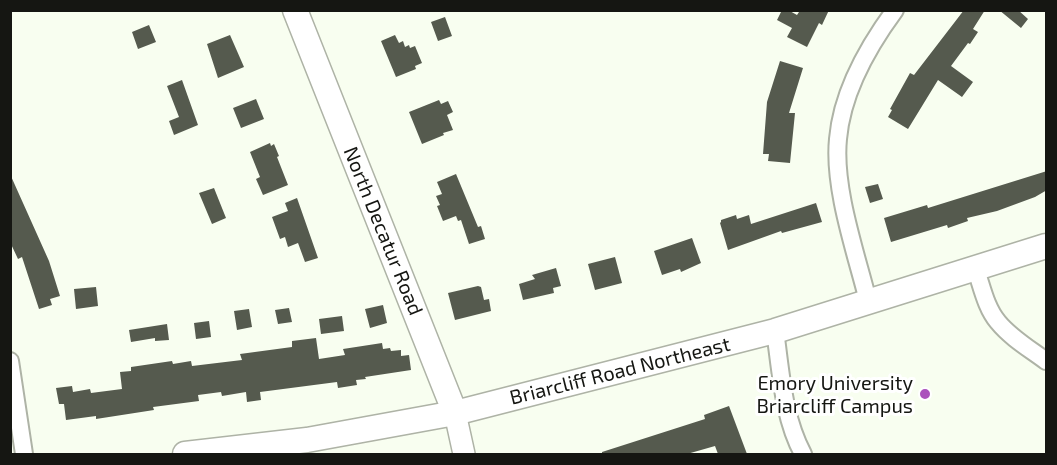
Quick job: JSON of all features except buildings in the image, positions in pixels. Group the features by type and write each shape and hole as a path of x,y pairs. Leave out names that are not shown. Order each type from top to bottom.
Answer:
{"main road":[{"name":"North Decatur Road","path":"295,10 455,413"},
{"name":"Briarcliff Road Northeast","path":"184,454 307,440 455,413 775,331 1047,246"}],"street":[{"path":"868,301 843,198 838,165 838,139 853,79 895,10"},
{"path":"976,270 986,301 998,321 1014,337 1047,361"},
{"path":"775,331 789,419 794,437 803,454"},
{"path":"10,361 24,454"},
{"name":"North Decatur Road","path":"455,413 464,454"}],"place":[{"name":"Emory University Briarcliff Campus","path":"925,394"}]}
